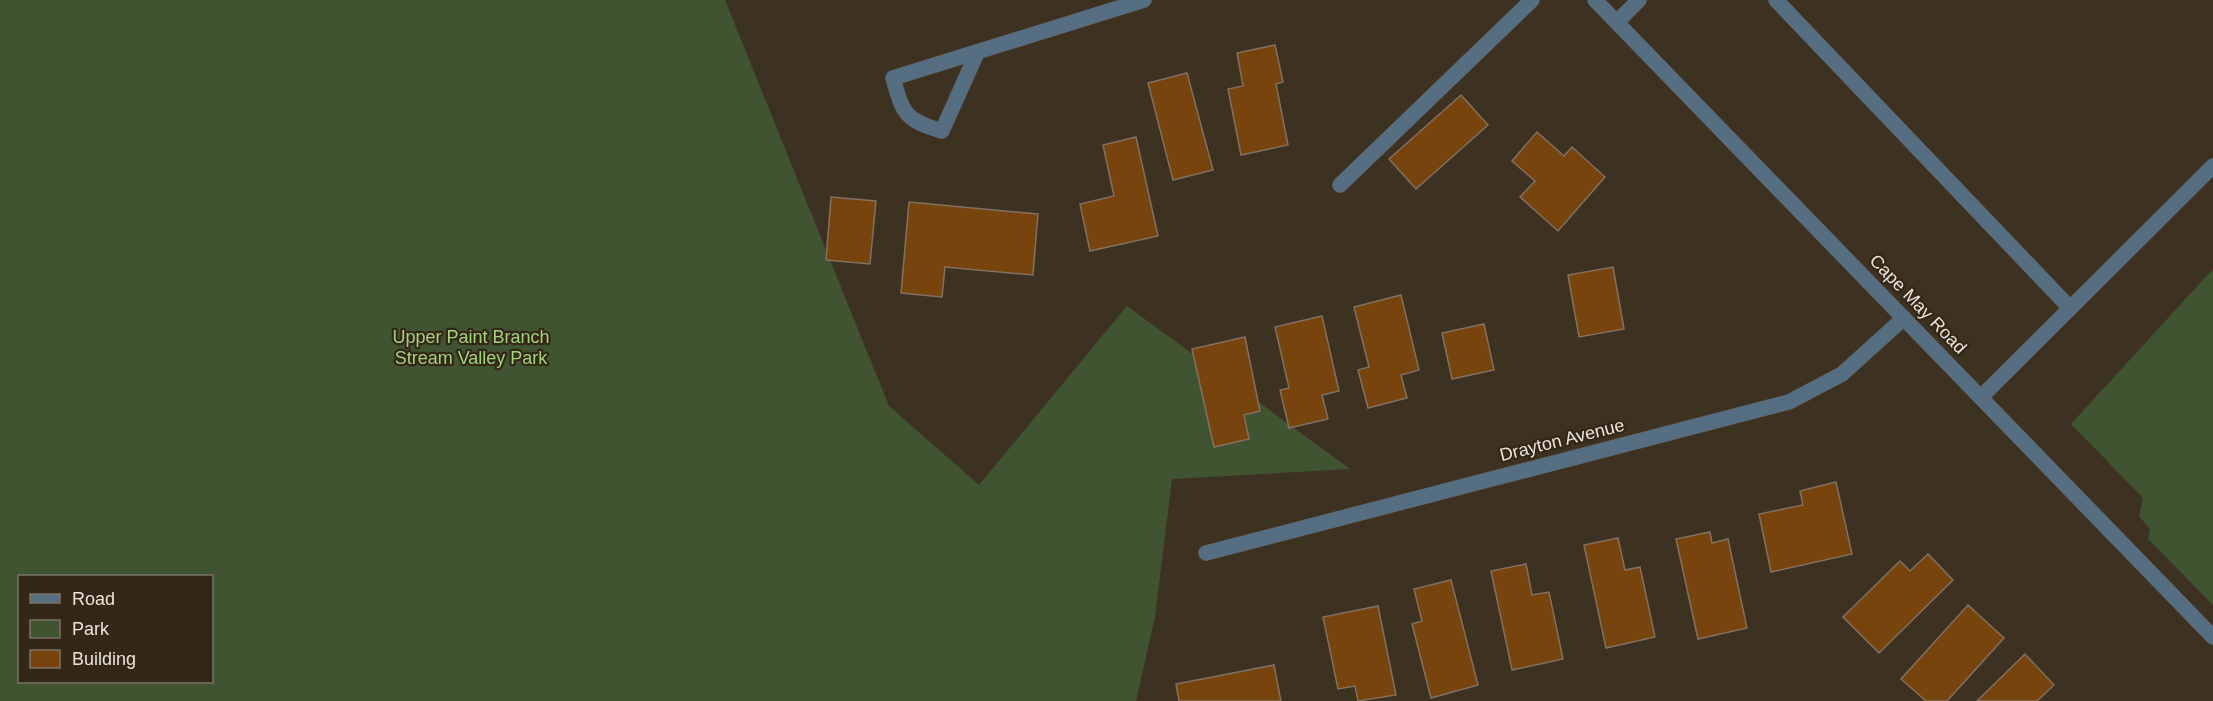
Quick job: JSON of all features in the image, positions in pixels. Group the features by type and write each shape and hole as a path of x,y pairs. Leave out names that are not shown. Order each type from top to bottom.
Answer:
{"street":[{"path":"976,53 942,130 916,123 900,105 893,78 1144,0"},
{"path":"1340,185 1532,0"},
{"name":"Cape May Road","path":"1595,0 1982,396 2213,637"},
{"path":"1617,22 1639,0"},
{"path":"1776,0 2070,308"},
{"path":"1982,396 2213,166"},
{"name":"Drayton Avenue","path":"1206,553 1789,402 1842,374 1904,318"}],"green space":[{"name":"Upper Paint Branch Stream Valley Park","path":"0,0 725,0 889,406 979,485 1127,306 1350,469 1172,479 1155,617 1136,701 0,701"},
{"path":"2213,269 2213,605 2148,539 2150,529 2139,516 2143,498 2071,424"}],"building":[{"path":"1275,45 1283,82 1276,84 1288,145 1241,155 1228,89 1243,86 1237,53"},
{"path":"1187,73 1213,170 1173,180 1148,83"},
{"path":"1461,95 1488,125 1416,189 1389,159"},
{"path":"1537,132 1564,156 1572,147 1605,177 1558,231 1520,197 1535,181 1512,161"},
{"path":"1136,137 1158,236 1090,251 1080,204 1114,196 1103,145"},
{"path":"831,197 876,201 870,264 826,260"},
{"path":"909,202 1038,214 1033,275 945,267 942,297 901,293"},
{"path":"1613,267 1624,329 1579,337 1568,275"},
{"path":"1401,295 1419,370 1401,375 1407,398 1368,408 1358,370 1369,367 1354,307"},
{"path":"1322,316 1339,391 1322,395 1328,419 1289,428 1280,390 1289,388 1275,327"},
{"path":"1484,324 1494,370 1452,379 1442,333"},
{"path":"1245,337 1260,411 1244,415 1249,439 1214,447 1192,349"},
{"path":"1836,482 1852,554 1771,572 1759,514 1803,505 1800,491"},
{"path":"1710,532 1712,543 1728,539 1747,628 1698,639 1676,539"},
{"path":"1618,538 1625,570 1640,567 1655,637 1606,648 1584,545"},
{"path":"1928,554 1953,580 1879,653 1843,617 1900,561 1910,571"},
{"path":"1526,564 1532,595 1549,592 1563,659 1512,670 1491,571"},
{"path":"1451,580 1478,685 1431,698 1412,624 1422,621 1414,589"},
{"path":"1968,605 2004,638 1947,701 1926,701 1901,679"},
{"path":"1378,606 1396,695 1358,701 1355,686 1338,689 1323,617"},
{"path":"2025,654 2054,685 2037,701 1977,701"},
{"path":"1274,665 1281,701 1179,701 1176,684"}]}
